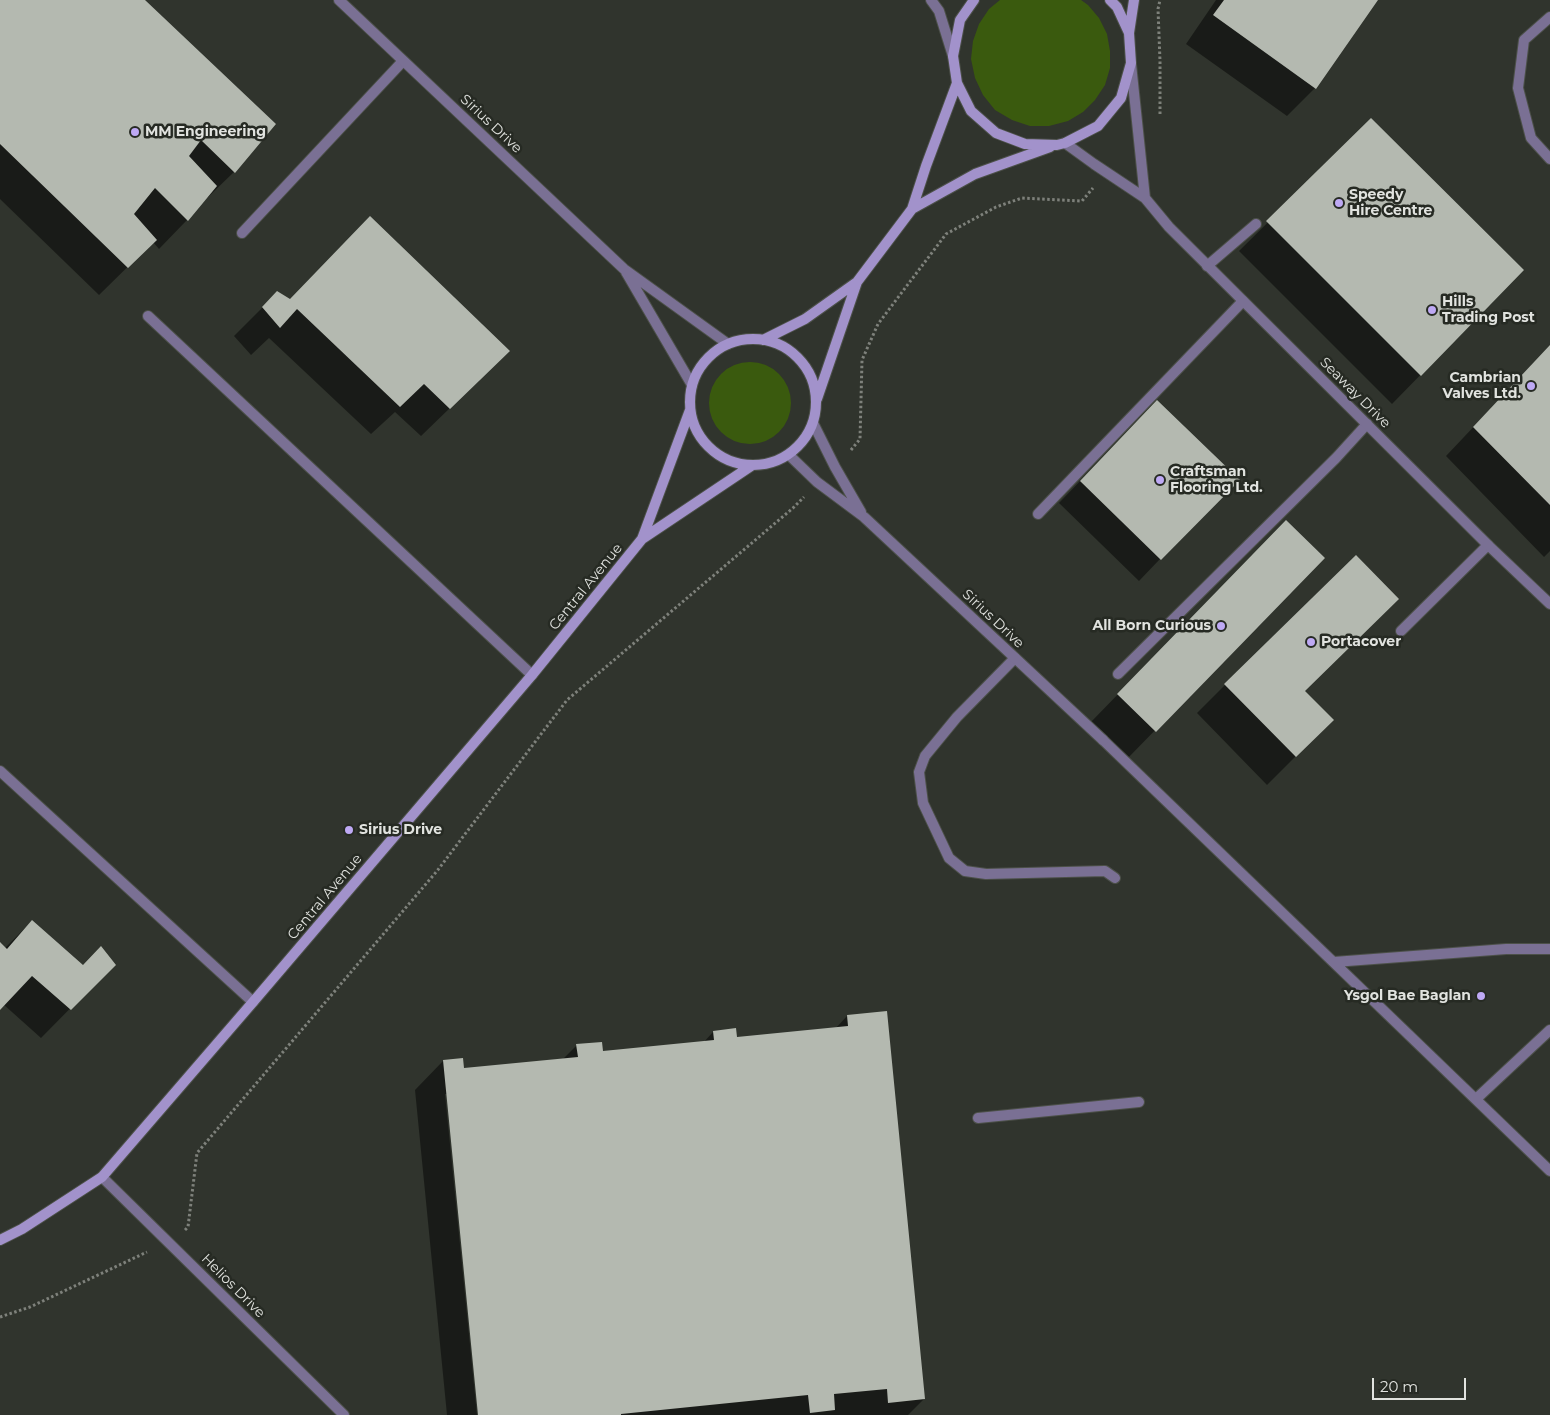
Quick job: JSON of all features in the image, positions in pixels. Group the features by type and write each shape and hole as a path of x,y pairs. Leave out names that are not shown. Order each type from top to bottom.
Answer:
{"street":[{"name":"Sirius Drive","path":"339,0 624,269 728,344"},
{"path":"931,0 939,11 953,56 957,83 971,112 996,133 1025,144 1061,144"},
{"path":"953,56 960,20 974,0"},
{"path":"1110,0 1117,7 1129,34"},
{"path":"1134,0 1129,34 1145,198"},
{"path":"1550,17 1524,40 1518,88 1531,138 1550,159"},
{"path":"242,233 403,61"},
{"path":"912,208 975,174 1061,144 1098,126 1121,98 1131,63"},
{"path":"816,401 814,383 806,368 795,354 780,345 763,340 745,339 728,344 712,354 700,368 692,385 690,410 697,434 714,452 731,462 751,466 770,464 789,455 804,441 813,423 816,401 857,282 912,208 957,83"},
{"name":"Seaway Drive","path":"1061,144 1145,198 1169,227 1207,266 1550,604"},
{"path":"1207,266 1256,224"},
{"name":"Sirius Drive","path":"624,269 692,385"},
{"path":"763,340 805,319 857,282"},
{"path":"1038,514 1243,301"},
{"path":"148,316 532,675"},
{"name":"Central Avenue","path":"642,539 690,410"},
{"name":"Sirius Drive","path":"813,423 864,517"},
{"path":"1118,674 1336,458 1367,424"},
{"name":"Sirius Drive","path":"789,455 817,482 864,517 1103,740 1550,1171"},
{"name":"Central Avenue","path":"0,1240 22,1229 102,1176 254,1002 532,675 642,539 751,466"},
{"path":"1402,631 1488,545"},
{"path":"1014,658 957,718 925,756 919,772 923,803 949,858 965,871 986,874 1105,871 1115,878"},
{"path":"0,772 254,1002"},
{"path":"1334,962 1506,949 1550,949"},
{"path":"1476,1100 1550,1030"},
{"path":"978,1118 1139,1102"},
{"name":"Helios Drive","path":"102,1176 344,1415"}],"path":[{"path":"1160,0 1158,9 1160,122"},
{"path":"836,467 860,439 862,360 878,324 946,234 996,207 1022,198 1082,201 1106,172"},
{"path":"0,1317 30,1307 168,1242 188,1227 198,1153 437,871 567,700 793,508 817,482"}],"green space":[{"path":"1000,0 1081,0 1099,18 1107,34 1110,68 1105,85 1095,100 1083,112 1068,121 1049,126 1030,126 1012,120 995,110 983,95 975,78 971,59 973,41 979,24 989,9"},
{"path":"750,362 766,366 779,374 787,387 791,403 787,419 779,432 766,440 750,444 734,440 721,432 713,419 709,403 713,387 721,374 734,366"}],"building":[{"name":"MM Engineering","path":"0,0 145,0 276,124 235,173 201,140 189,156 217,186 188,221 155,188 134,214 157,240 128,268 0,144"},
{"path":"1224,0 1378,0 1316,89 1213,15"},
{"path":"1371,118 1524,270 1421,376 1266,221"},
{"path":"370,216 510,351 450,409 424,384 400,407 297,309 280,328 262,307 277,291 290,299"},
{"name":"Cambrian Valves Ltd.","path":"1550,345 1550,505 1473,427"},
{"name":"Craftsman Flooring Ltd.","path":"1157,400 1240,480 1161,560 1080,481"},
{"name":"All Born Curious","path":"1286,520 1325,558 1156,732 1117,694"},
{"name":"Portacover","path":"1356,555 1399,599 1305,691 1334,720 1296,757 1224,684"},
{"path":"32,920 83,965 101,946 116,965 71,1010 32,976 0,1010 0,942 7,949"},
{"path":"887,1011 925,1399 888,1403 887,1389 834,1394 835,1410 810,1413 808,1395 621,1415 478,1415 443,1060 463,1058 464,1068 578,1057 576,1044 602,1042 603,1051 714,1040 713,1031 736,1028 737,1037 848,1026 847,1015"}],"place":[{"name":"MM Engineering","path":"135,132"},
{"name":"Speedy Hire Centre","path":"1339,203"},
{"name":"Hills Trading Post","path":"1432,310"},
{"name":"Cambrian Valves Ltd.","path":"1531,386"},
{"name":"Craftsman Flooring Ltd.","path":"1160,480"},
{"name":"All Born Curious","path":"1221,626"},
{"name":"Portacover","path":"1311,642"},
{"name":"Sirius Drive","path":"349,830"},
{"name":"Ysgol Bae Baglan","path":"1481,996"}]}
